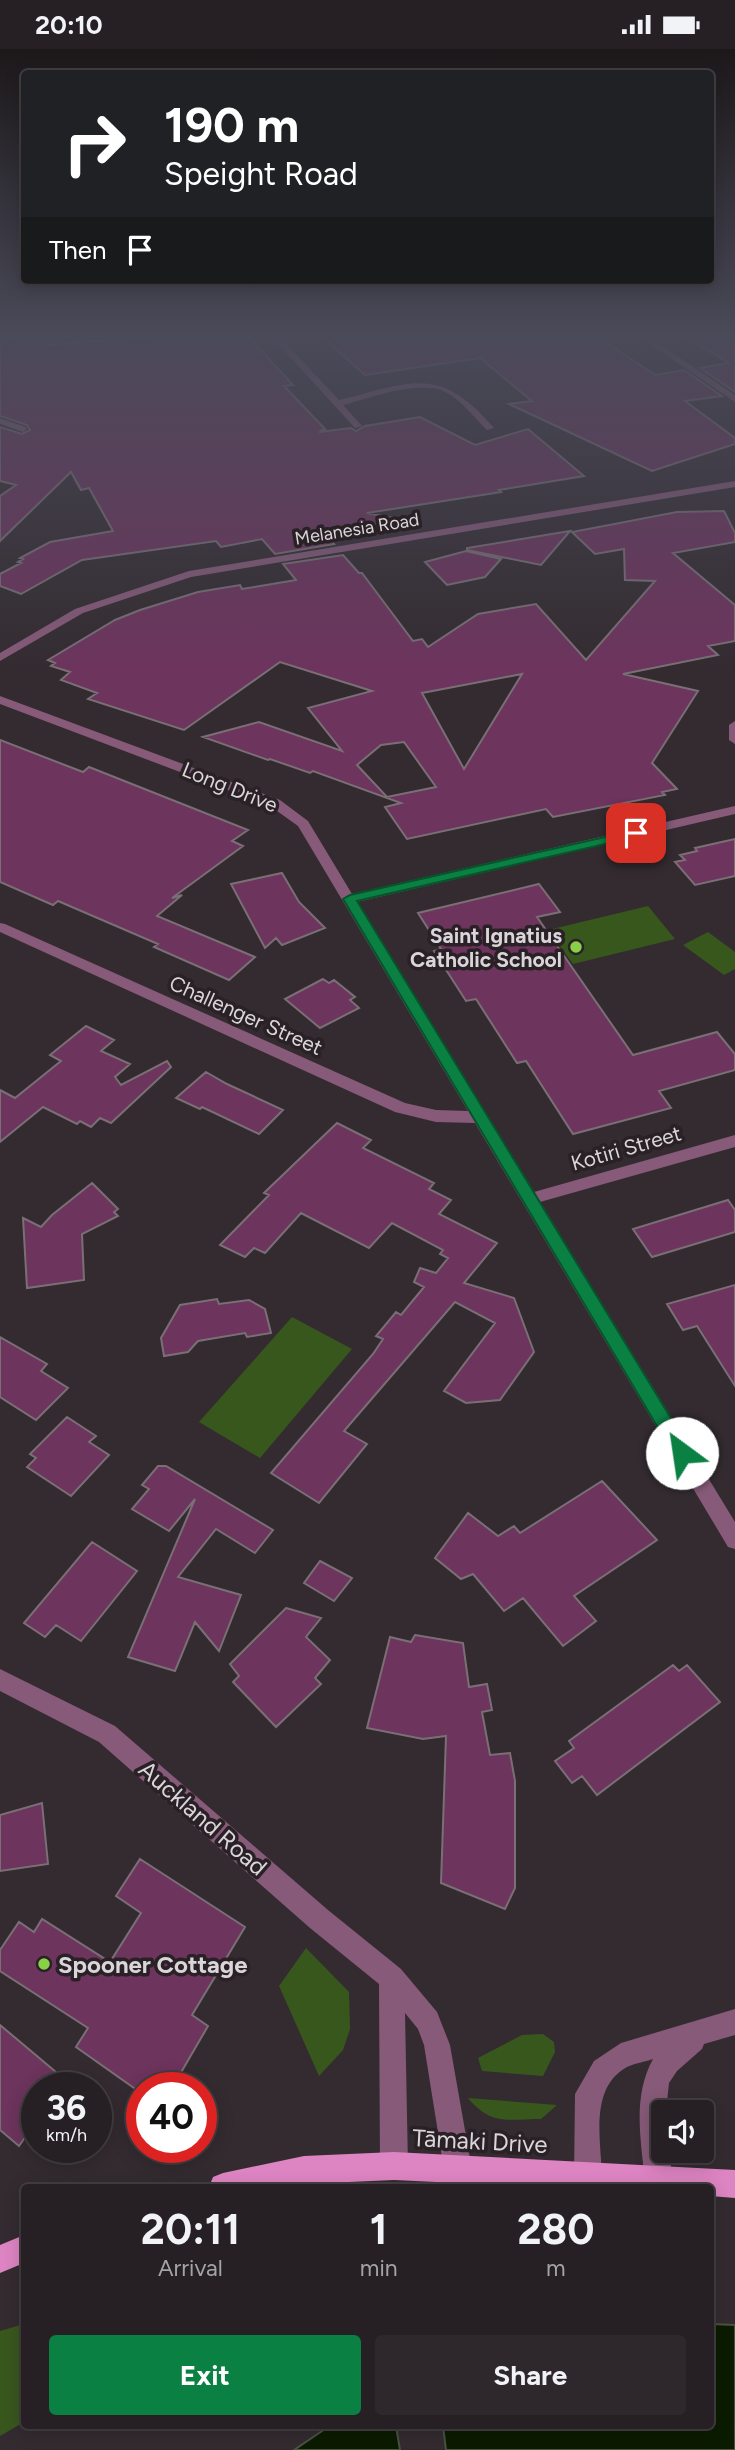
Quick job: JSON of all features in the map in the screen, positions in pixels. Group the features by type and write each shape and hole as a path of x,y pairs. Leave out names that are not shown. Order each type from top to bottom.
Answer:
{"main road":[{"name":"Tāmaki Drive","path":"237,2184 304,2170 394,2165 735,2184"},
{"path":"0,2259 21,2250"}],"street":[{"name":"Melanesia Road","path":"0,658 87,607 189,575 735,484"},
{"name":"Long Drive","path":"0,700 284,808 312,835 735,1540"},
{"path":"735,725 735,740"},
{"path":"350,899 735,810"},
{"name":"Challenger Street","path":"0,927 401,1108 436,1116 481,1117"},
{"name":"Kotiri Street","path":"530,1199 735,1141"},
{"name":"Auckland Road","path":"0,1680 107,1734 319,1919 392,1978 428,2021 437,2045 457,2170"},
{"path":"392,1978 394,2165"},
{"path":"588,2176 588,2094 603,2070 621,2056 735,2022"},
{"path":"659,2181 654,2090 660,2072 674,2055 702,2033"}],"green space":[{"path":"648,906 675,939 573,964 548,930"},
{"path":"708,932 735,952 735,969 724,975 683,945"},
{"path":"292,1317 352,1349 260,1458 199,1422"},
{"path":"306,1948 349,1992 350,2029 343,2050 319,2076 279,1986"},
{"path":"543,2034 554,2042 555,2052 543,2076 482,2071 478,2058 522,2035"},
{"path":"468,2098 557,2105 541,2119 509,2120 484,2113"},
{"path":"21,2325 21,2424 0,2436 0,2331"}],"shaded area":[{"path":"714,2324 735,2325 735,2450 446,2450 443,2429 714,2429"},
{"path":"325,2429 396,2429 400,2450 294,2450"}],"building":[{"path":"0,447 550,447 584,476 367,513 394,518 394,521 324,533 334,544 275,554 262,539 221,547 216,541 82,560 21,594 0,586 0,574 21,563 18,562 23,559 20,558 50,542 113,531 89,488 81,490 71,472 0,541 0,496 16,485 0,481"},
{"path":"601,447 726,447 652,471"},
{"path":"724,511 735,533 735,542 673,553 735,605 735,641 708,646 718,655 623,674 698,691 652,763 677,789 662,792 665,795 553,817 546,809 407,839 385,807 401,803 313,771 310,773 203,737 259,722 342,751 308,708 372,691 280,662 184,730 88,699 97,693 61,680 70,672 51,666 55,663 48,660 115,620 140,610 198,592 240,585 242,589 296,580 283,564 343,555 362,573 413,641 422,639 428,647 478,614 536,604 586,660 655,581 625,580 624,549 595,554 572,532 677,512","holes":["522,674 464,769 422,693","404,742 436,787 387,797 357,765 381,745"]},
{"path":"570,531 541,565 467,550 467,548"},
{"path":"466,551 501,559 485,577 447,585 425,562"},
{"path":"0,740 83,772 89,767 248,830 232,841 243,846 172,898 182,895 157,916 255,957 229,980 154,947 158,944 58,901 53,905 0,882"},
{"path":"735,839 735,876 695,885 675,862 685,860 680,855 697,851 695,848"},
{"path":"282,873 299,902 325,928 282,945 276,938 265,948 231,884"},
{"path":"539,884 560,912 537,917 633,1055 717,1032 735,1054 735,1070 659,1091 671,1108 573,1134 526,1061 517,1063 476,999 466,1001 434,951 441,949 418,913"},
{"path":"323,979 329,983 334,980 355,997 350,1000 359,1008 320,1028 285,999"},
{"path":"86,1026 114,1040 101,1051 130,1064 115,1077 121,1085 167,1061 171,1067 111,1123 100,1118 91,1127 80,1121 77,1124 43,1107 0,1142 0,1090 15,1098 61,1061 50,1055"},
{"path":"206,1072 283,1110 259,1134 176,1098"},
{"path":"337,1123 371,1140 363,1148 434,1183 429,1189 451,1200 439,1214 497,1243 464,1283 514,1298 534,1352 500,1400 466,1403 444,1391 495,1323 455,1302 344,1431 367,1444 319,1503 271,1473 373,1354 383,1339 376,1336 396,1312 401,1315 424,1287 414,1282 420,1268 436,1273 448,1258 440,1254 443,1250 392,1223 369,1248 301,1213 265,1253 254,1248 245,1257 220,1245 269,1195 264,1193"},
{"path":"92,1183 118,1209 114,1212 118,1216 82,1234 84,1280 27,1288 23,1218 41,1227"},
{"path":"728,1200 735,1210 735,1232 652,1257 633,1229"},
{"path":"735,1285 735,1386 697,1326 683,1330 667,1304"},
{"path":"217,1299 219,1304 249,1300 265,1309 271,1333 247,1337 245,1333 198,1341 188,1352 164,1356 161,1338 180,1305"},
{"path":"0,1337 47,1364 41,1371 68,1388 36,1420 0,1397"},
{"path":"67,1417 96,1436 89,1442 109,1455 71,1496 27,1467 36,1458 30,1454"},
{"path":"158,1466 166,1466 273,1530 255,1553 216,1529 178,1577 241,1595 219,1651 195,1622 175,1671 128,1657 195,1499 169,1531 132,1509 149,1489 142,1485"},
{"path":"602,1481 657,1540 574,1596 596,1621 563,1646 523,1598 504,1611 473,1574 461,1579 435,1558 468,1513 498,1536 514,1526 520,1533"},
{"path":"92,1542 137,1571 81,1641 56,1625 45,1637 24,1623"},
{"path":"320,1561 352,1578 334,1601 304,1583"},
{"path":"286,1608 321,1618 306,1637 330,1660 315,1678 321,1684 276,1727 233,1682 239,1676 230,1664"},
{"path":"415,1635 463,1643 469,1687 487,1684 492,1710 482,1712 490,1755 510,1753 515,1781 515,1888 505,1909 441,1883 446,1736 423,1739 367,1728 390,1637 411,1642"},
{"path":"673,1665 679,1671 687,1665 720,1702 597,1795 582,1776 572,1783 555,1761 574,1748 569,1741"},
{"path":"42,1803 48,1864 0,1871 0,1815"},
{"path":"140,1859 245,1927 192,2015 208,2026 181,2072 126,2072 126,2082 76,2047 88,2028 0,1971 0,1950 19,1922 34,1932 42,1919 110,1962 141,1913 116,1896"},
{"path":"0,2025 56,2072 21,2072 19,2146 0,2130"}],"place":[{"name":"Saint Ignatius Catholic School","path":"576,947"},
{"name":"Spooner Cottage","path":"44,1964"}],"route":[{"path":"636,833 350,899 682,1453"}]}
